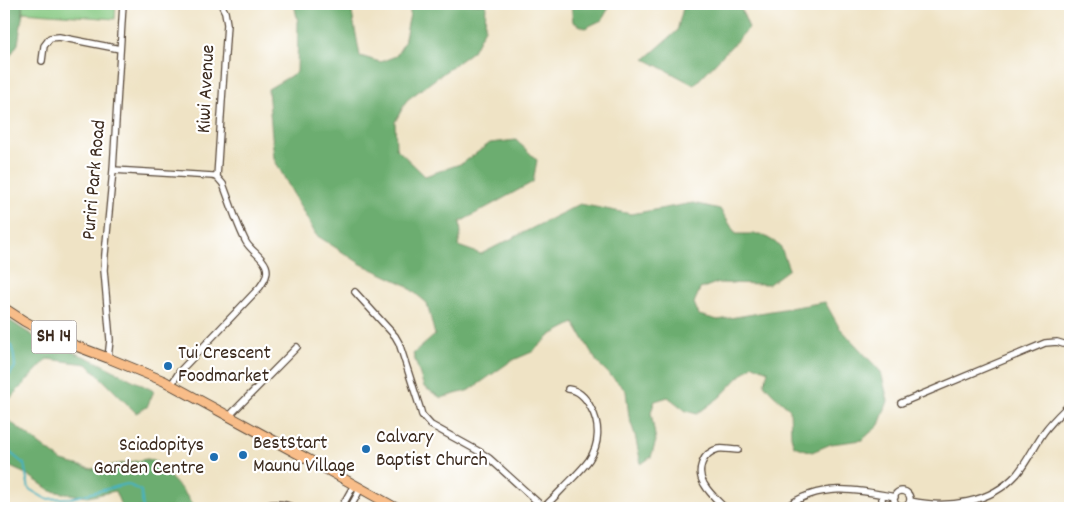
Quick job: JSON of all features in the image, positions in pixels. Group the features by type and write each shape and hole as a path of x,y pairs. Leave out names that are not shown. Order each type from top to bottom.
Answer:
{"main road":[{"name":"SH 14","path":"4,308 40,330 171,385 396,508"}],"street":[{"name":"Puriri Park Road","path":"108,358 110,340 104,254 113,170 123,4"},
{"name":"Kiwi Avenue","path":"217,177 227,24 225,12 221,4"},
{"path":"42,61 44,46 50,38 120,49"},
{"path":"113,170 217,177 223,184 247,244 261,259 267,270 260,287 180,371 171,385"},
{"path":"355,292 395,336 399,343 422,415 426,421 436,429 489,458 544,508 589,460 596,446 598,429 594,413 579,392 568,389"},
{"path":"901,403 1045,343 1058,342 1070,346"},
{"path":"229,417 297,347"},
{"path":"910,501 917,505 958,503 975,500 1003,486 1022,468 1048,426 1070,404"},
{"path":"725,508 702,482 700,477 701,464 707,454 718,449 738,450"},
{"path":"341,508 358,486"},
{"path":"350,508 358,486"},
{"path":"785,508 802,498 832,490 856,490 895,497"},
{"path":"903,491 909,494 910,501 907,505 900,506 895,502 895,497 898,492 903,491"},
{"path":"882,495 882,508"},
{"path":"260,508 286,504 295,508"}],"green space":[{"path":"4,4 22,4 23,12 18,44 4,65"},
{"path":"22,4 116,4 115,19 23,12"},
{"path":"294,4 353,4 352,13 360,56 380,62 396,56 404,43 410,14 410,4 486,4 485,28 473,51 407,100 395,122 396,148 425,176 463,163 490,143 516,140 537,160 533,182 460,222 461,234 458,246 481,254 580,204 631,214 693,203 720,209 736,234 761,234 780,245 789,269 769,284 716,283 700,289 694,303 699,315 718,320 825,302 839,327 881,372 888,401 879,425 862,440 831,444 812,452 794,446 791,436 790,409 764,384 768,371 753,365 720,397 697,414 686,411 668,397 655,401 651,412 656,441 651,457 641,464 629,417 626,391 597,362 574,323 551,335 532,352 511,361 470,390 441,398 424,387 413,354 435,335 427,303 404,284 361,264 316,235 274,159 268,89 297,72 298,22"},
{"path":"571,4 611,4 602,20 585,28 573,22"},
{"path":"684,4 739,4 749,28 694,85 645,59 677,31"},
{"path":"4,317 35,337 93,360 154,391 147,407 136,413 87,364 47,359 4,405"},
{"path":"4,417 62,461 92,469 147,459 154,460 184,492 195,508 122,508 115,491 88,497 51,491 28,475 4,464"}],"waterway":[{"path":"4,338 12,347 15,367 4,383"},
{"path":"4,445 7,450 24,464 29,489 46,499 71,498 127,484 141,491 143,508"}],"place":[{"name":"Tui Crescent Foodmarket","path":"168,366"},
{"name":"Calvary Baptist Church","path":"366,449"},
{"name":"BestStart Maunu Village","path":"243,455"},
{"name":"Sciadopitys Garden Centre","path":"214,457"}]}
